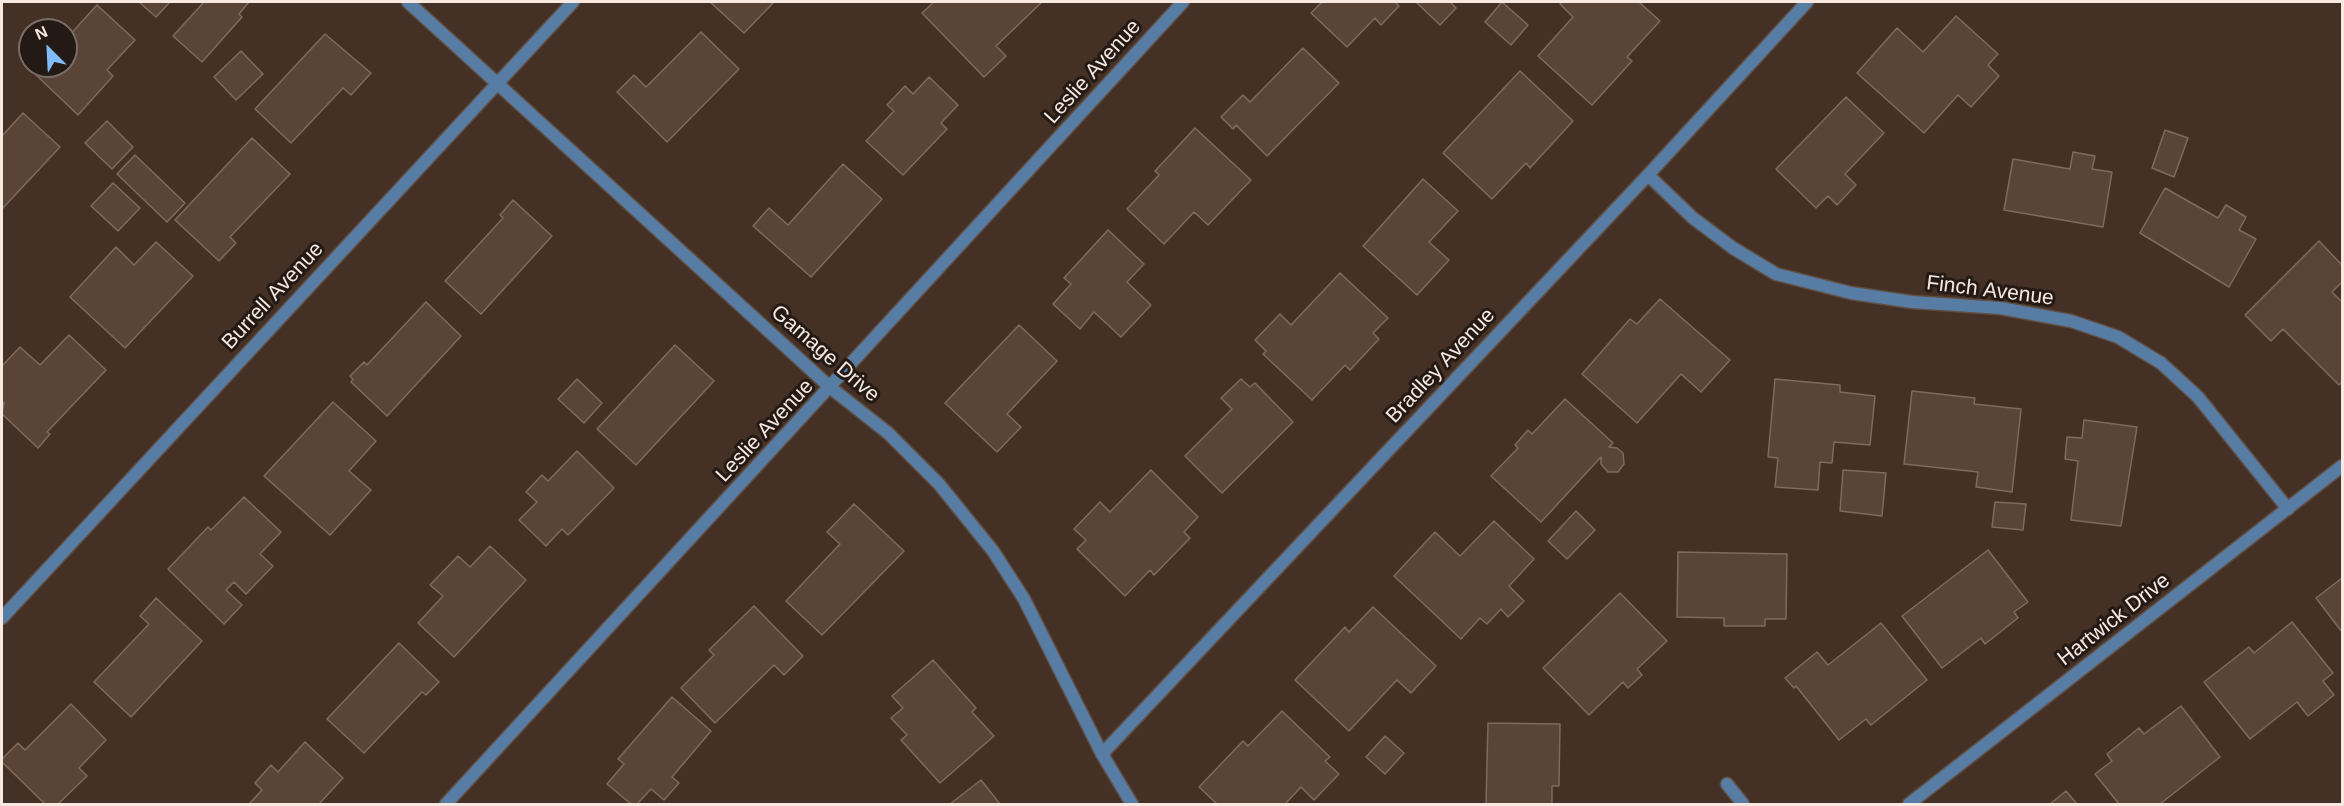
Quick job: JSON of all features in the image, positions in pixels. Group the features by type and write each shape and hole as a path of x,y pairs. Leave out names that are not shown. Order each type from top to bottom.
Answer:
{"street":[{"name":"Gamage Drive","path":"408,2 831,388 895,440 939,484 993,551 1024,599 1102,754 1132,804"},
{"name":"Burrell Avenue","path":"2,618 573,2"},
{"name":"Leslie Avenue","path":"446,804 831,388 1183,2"},
{"name":"Bradley Avenue","path":"1102,754 1648,175 1807,2"},
{"name":"Finch Avenue","path":"1648,175 1693,218 1733,248 1776,274 1851,293 1912,302 2010,310 2071,321 2118,337 2161,363 2198,397 2288,509"},
{"name":"Hartwick Drive","path":"1909,804 2343,466"},
{"path":"1727,784 1743,804"}],"building":[{"path":"139,2 170,2 156,17"},
{"path":"204,2 249,2 239,14 242,17 202,62 173,36"},
{"path":"710,2 774,2 744,33"},
{"path":"934,2 1042,2 996,46 1006,56 984,77 922,13"},
{"path":"1322,2 1395,2 1399,6 1381,25 1375,18 1347,47 1311,13"},
{"path":"1416,2 1450,2 1456,8 1440,25"},
{"path":"1502,2 1528,25 1511,45 1485,22"},
{"path":"1562,2 1639,2 1660,21 1627,57 1632,61 1592,105 1538,56 1573,17 1560,4"},
{"path":"97,5 135,40 107,70 113,76 78,115 39,78 78,78 78,26"},
{"path":"1956,16 1998,54 1988,65 1999,76 1971,107 1958,95 1924,133 1857,73 1897,28 1923,52"},
{"path":"701,32 739,69 667,142 617,92 634,75 646,87"},
{"path":"325,34 371,73 351,95 343,88 291,143 255,109"},
{"path":"1303,48 1339,83 1267,156 1236,125 1233,129 1221,117 1243,95 1250,102"},
{"path":"241,51 263,74 236,100 214,77"},
{"path":"1520,71 1573,121 1530,168 1526,163 1492,199 1443,153"},
{"path":"929,77 958,105 941,123 947,129 903,175 866,141 894,111 887,105 905,86 913,94"},
{"path":"1846,97 1884,133 1845,174 1856,185 1837,205 1828,196 1816,208 1776,169"},
{"path":"23,113 60,147 2,209 2,136"},
{"path":"107,121 133,147 112,169 85,143"},
{"path":"1195,128 1251,180 1208,225 1194,212 1164,244 1127,209 1159,175 1155,171"},
{"path":"2165,130 2188,138 2174,177 2152,168"},
{"path":"252,138 290,174 230,237 236,243 219,261 175,220"},
{"path":"2073,152 2095,156 2092,169 2112,172 2103,227 2004,210 2013,159 2070,169"},
{"path":"135,155 185,203 167,222 117,174"},
{"path":"843,164 882,199 811,277 753,226 769,208 788,225"},
{"path":"1423,179 1458,211 1429,242 1449,260 1417,295 1363,246"},
{"path":"113,183 140,208 118,231 91,206"},
{"path":"2165,188 2218,218 2226,205 2246,217 2239,230 2256,239 2229,287 2140,233"},
{"path":"513,200 552,236 481,314 445,281 503,218 500,215"},
{"path":"1108,230 1144,264 1127,282 1151,305 1121,337 1094,312 1080,329 1053,304 1071,284 1064,278"},
{"path":"2319,241 2342,265 2342,282 2332,292 2342,302 2342,382 2339,385 2283,329 2271,341 2245,315"},
{"path":"156,242 193,276 125,348 70,297 116,247 134,265"},
{"path":"1340,273 1388,318 1373,333 1379,339 1350,370 1345,365 1312,400 1263,354 1266,351 1255,340 1280,314 1291,325"},
{"path":"1660,299 1730,360 1701,392 1681,374 1637,423 1582,374 1630,319 1637,324"},
{"path":"426,302 461,336 387,416 351,382 353,379 350,376 364,362 367,365"},
{"path":"1019,325 1057,361 1007,414 1021,427 997,452 945,403"},
{"path":"69,335 106,370 47,432 50,434 38,448 2,414 4,403 2,401 2,366 20,347 40,365"},
{"path":"675,345 714,381 636,465 597,429"},
{"path":"577,379 602,403 584,423 558,399"},
{"path":"1241,379 1250,387 1255,383 1293,422 1222,493 1185,456 1232,409 1221,398"},
{"path":"1775,379 1840,385 1840,392 1875,396 1870,445 1834,442 1832,463 1820,462 1818,490 1775,487 1778,458 1768,457"},
{"path":"1912,391 1975,398 1974,404 2021,409 2012,492 1976,487 1978,472 1904,464"},
{"path":"1565,399 1613,443 1609,447 1617,448 1623,453 1624,464 1618,472 1608,472 1601,464 1601,457 1541,522 1491,476 1518,448 1515,445 1528,430 1532,434"},
{"path":"333,402 376,441 349,471 371,490 330,535 264,476"},
{"path":"2084,420 2137,427 2121,526 2071,520 2078,461 2065,459 2067,437 2082,438"},
{"path":"577,451 614,488 568,535 562,529 546,546 519,520 537,502 526,492 542,475 548,481"},
{"path":"1151,470 1198,517 1184,532 1190,538 1154,575 1150,570 1125,596 1077,549 1086,540 1074,529 1100,502 1110,512"},
{"path":"1843,470 1886,473 1882,516 1840,511"},
{"path":"244,497 281,532 260,554 273,566 246,594 234,582 226,590 242,605 224,624 168,569 208,527 211,530"},
{"path":"1995,502 2026,504 2023,530 1992,527"},
{"path":"854,504 904,551 822,635 786,601 840,544 827,532"},
{"path":"1576,511 1595,530 1567,559 1548,541"},
{"path":"1494,521 1534,559 1509,586 1524,601 1508,617 1501,609 1487,624 1480,618 1461,639 1394,576 1435,532 1460,556"},
{"path":"490,546 526,580 454,657 418,623 443,596 430,585 458,556 470,567"},
{"path":"1988,550 2028,602 2014,612 2018,618 1985,644 1981,638 1942,668 1902,616"},
{"path":"1678,552 1787,554 1786,619 1765,619 1765,626 1724,626 1724,618 1677,617"},
{"path":"2342,578 2342,632 2316,598"},
{"path":"1620,593 1667,641 1637,669 1642,675 1628,688 1623,682 1589,715 1543,668"},
{"path":"156,598 202,641 131,717 94,682 149,624 140,616"},
{"path":"754,606 803,656 784,675 774,665 715,723 681,688 714,655 709,650"},
{"path":"1373,607 1436,666 1411,693 1397,680 1349,731 1295,680 1345,627 1349,632"},
{"path":"2292,622 2333,673 2323,681 2334,695 2308,716 2297,702 2250,739 2204,682 2249,647 2254,653"},
{"path":"1881,623 1927,680 1871,725 1866,719 1839,740 1796,686 1794,688 1785,678 1817,652 1828,665"},
{"path":"399,643 439,682 426,695 422,692 364,753 327,719"},
{"path":"933,660 976,708 972,712 994,736 940,783 901,740 907,735 891,718 903,708 892,696"},
{"path":"672,697 711,731 672,777 679,783 664,800 651,789 637,804 631,804 607,784 624,764 618,759"},
{"path":"71,704 106,740 79,768 87,776 58,804 45,804 2,762 2,759 18,743 25,750"},
{"path":"2181,706 2220,757 2160,804 2119,804 2095,774 2112,761 2107,754 2139,728 2144,734"},
{"path":"1282,711 1330,757 1325,761 1339,774 1314,800 1301,787 1285,804 1217,804 1199,787 1243,741 1248,746"},
{"path":"1488,723 1560,724 1559,786 1552,786 1552,804 1486,804"},
{"path":"1385,736 1404,753 1385,774 1366,757"},
{"path":"305,742 343,778 319,804 249,804 262,790 255,783 271,765 278,772"},
{"path":"981,780 1000,804 950,804"},
{"path":"2066,791 2077,804 2050,804"}]}
